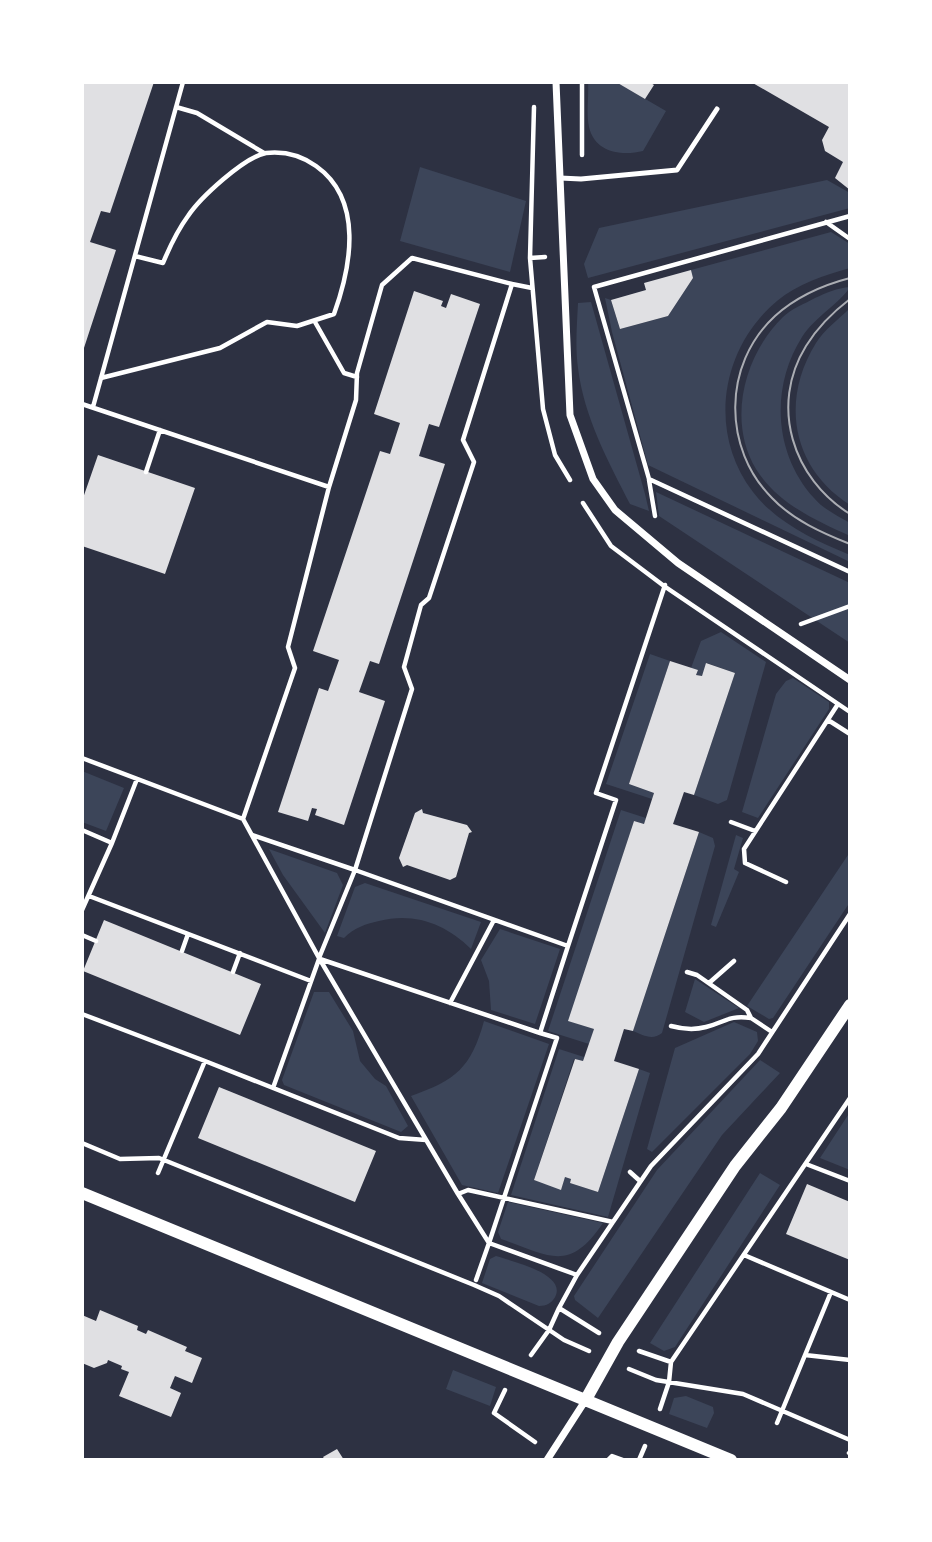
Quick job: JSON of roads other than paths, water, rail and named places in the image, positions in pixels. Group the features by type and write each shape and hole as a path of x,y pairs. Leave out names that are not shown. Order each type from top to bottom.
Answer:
{"street":[{"path":"556,82 570,415 593,479 615,510 680,564 850,680"},
{"path":"547,1460 585,1401 607,1359 735,1166 781,1108 850,1005"},
{"path":"82,1193 731,1460"}],"lane":[{"path":"560,178 582,179 677,170 717,109"}],"tram line":[{"path":"850,278 810,293 775,316 758,336 745,358 735,407 737,432 744,456 756,478 772,498 799,519 850,544"},
{"path":"850,299 826,321 806,346 795,369 789,393 793,439 801,461 830,499 850,514"}]}
